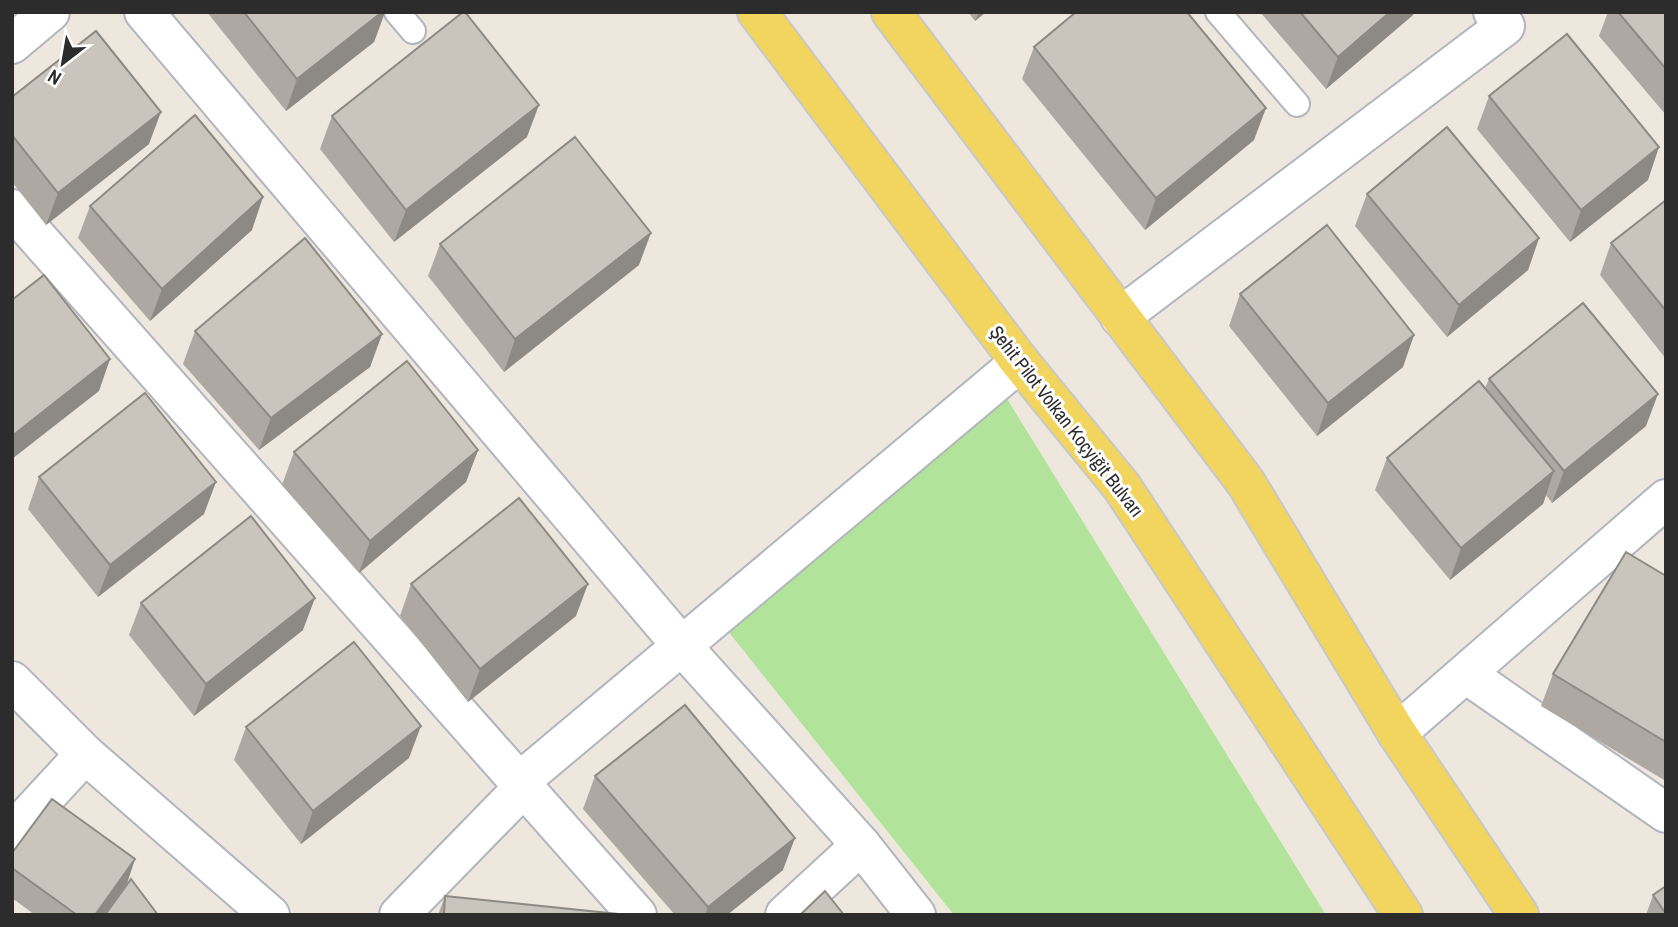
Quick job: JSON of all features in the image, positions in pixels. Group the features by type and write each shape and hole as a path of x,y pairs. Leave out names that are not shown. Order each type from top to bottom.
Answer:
{"main road":[{"name":"Şehit Pilot Volkan Koçyiğit Bulvarı","path":"757,12 1020,362 1122,487 1403,915"},
{"path":"891,12 1246,483 1397,733 1519,915"}],"street":[{"path":"12,44 50,12"},
{"path":"144,12 681,645 860,845 916,915"},
{"path":"1120,317 1505,26 1493,12"},
{"path":"12,209 637,915"},
{"path":"399,915 515,796 518,783 1020,362"},
{"path":"1397,733 1666,499"},
{"path":"1595,560 1631,580"},
{"path":"1465,674 1666,813"},
{"path":"12,681 85,754 270,915"},
{"path":"12,832 85,754"},
{"path":"785,915 860,845"}],"lane":[{"path":"1218,12 1297,104"}],"green space":[{"path":"1004,394 1326,915 954,915 720,621"}],"building":[{"path":"244,12 382,12 297,79"},
{"path":"463,12 539,105 406,210 332,116"},
{"path":"1076,12 1187,12 1266,108 1156,198 1034,47"},
{"path":"1300,12 1390,12 1338,57"},
{"path":"1618,12 1666,12 1666,69"},
{"path":"96,31 161,112 58,193 12,135 12,97"},
{"path":"1567,34 1659,147 1581,210 1489,96"},
{"path":"195,115 263,197 162,289 90,206"},
{"path":"1447,127 1539,238 1459,305 1367,194"},
{"path":"575,137 651,233 515,339 440,244"},
{"path":"1666,200 1666,311 1611,243"},
{"path":"1327,225 1414,335 1328,403 1240,294"},
{"path":"305,238 382,334 271,418 195,331"},
{"path":"44,275 110,359 12,436 12,300"},
{"path":"1583,303 1658,394 1564,471 1489,379"},
{"path":"407,361 478,450 370,541 294,452"},
{"path":"1479,381 1554,471 1461,548 1387,458"},
{"path":"145,393 216,482 110,565 39,477"},
{"path":"519,498 588,584 480,669 411,584"},
{"path":"251,516 315,598 206,684 141,603"},
{"path":"1626,552 1666,576 1666,742 1553,674"},
{"path":"354,642 421,726 313,811 246,727"},
{"path":"685,705 795,838 708,907 595,776"},
{"path":"52,799 135,859 95,915 77,915 12,868 12,853"},
{"path":"131,879 158,915 105,915"},
{"path":"1666,886 1666,914 1653,895"},
{"path":"825,891 844,915 800,915"},
{"path":"445,896 618,914 618,915 444,915"}]}
